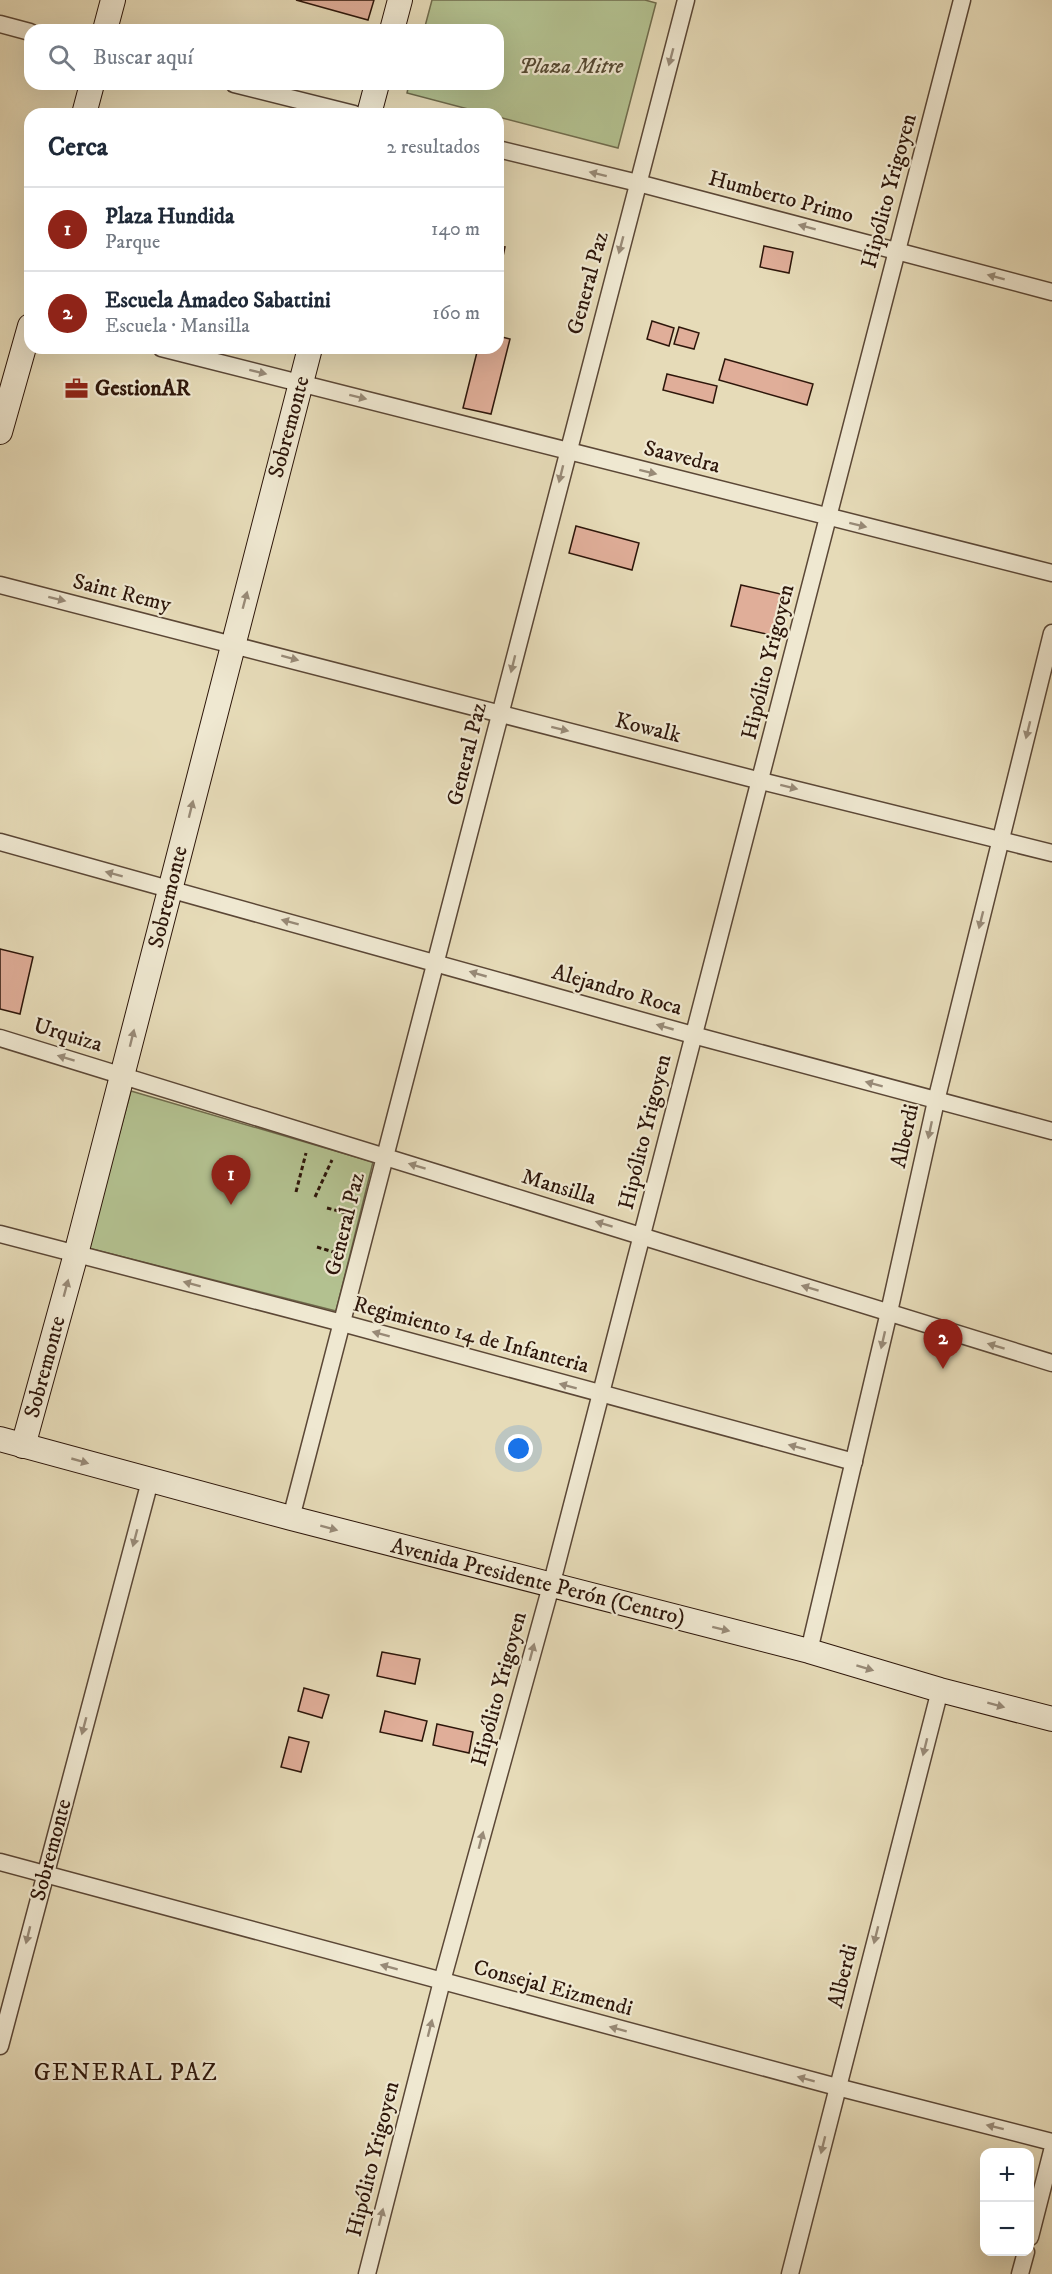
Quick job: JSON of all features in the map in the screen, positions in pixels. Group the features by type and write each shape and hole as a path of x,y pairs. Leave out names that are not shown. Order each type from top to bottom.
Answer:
{"main road":[{"path":"107,24 113,0"},
{"path":"394,24 400,0"},
{"path":"86,108 90,90"},
{"path":"371,108 375,90"},
{"path":"0,432 24,347"},
{"name":"Sobremonte","path":"23,1446 76,1254 308,354"},
{"name":"Avenida Presidente Perón (Centro)","path":"0,1439 150,1481 550,1586 809,1651 940,1690 1052,1719"}],"street":[{"name":"General Paz","path":"291,1518 686,0"},
{"name":"Hipólito Yrigoyen","path":"367,2274 442,1981 550,1586 642,1236 962,0"},
{"path":"0,24 24,30"},
{"path":"258,90 330,108"},
{"name":"Humberto Primo","path":"504,150 638,183 1052,292"},
{"name":"Saavedra","path":"185,354 1052,573"},
{"name":"Saint Remy","path":"0,585 233,644"},
{"name":"Alberdi","path":"809,1651 890,1312 936,1101 1052,633"},
{"name":"Kowalk","path":"233,644 1052,853"},
{"name":"Alejandro Roca","path":"0,842 693,1035 1052,1131"},
{"name":"Urquiza","path":"0,1038 122,1075"},
{"name":"Mansilla","path":"122,1075 1052,1363"},
{"name":"Regimiento 14 de Infanteria","path":"0,1234 342,1323 854,1462"},
{"name":"Sobremonte","path":"0,2046 150,1481"},
{"name":"Alberdi","path":"790,2274 940,1690"},
{"name":"Consejal Eizmendi","path":"0,1862 837,2087 1052,2142"},
{"path":"1034,2219 1052,2151"},
{"path":"1020,2274 1025,2256"}],"path":[{"path":"296,1192 306,1153"},
{"path":"315,1197 332,1160"},
{"path":"327,1208 350,1214"},
{"path":"317,1247 340,1254"}],"green space":[{"name":"Plaza Mitre","path":"432,0 645,0 656,3 618,148 504,119 504,108 464,108 407,93 408,90 504,90 504,24 426,24"},
{"path":"131,1091 373,1162 336,1311 88,1248"}],"building":[{"path":"296,0 374,0 368,20"},
{"path":"764,246 793,252 789,273 760,267"},
{"path":"652,321 674,328 669,346 647,339"},
{"path":"679,327 699,333 694,349 674,344"},
{"path":"504,338 510,339 491,414 463,408 476,354 504,354"},
{"path":"725,359 813,384 807,405 719,380"},
{"path":"667,374 717,386 713,403 663,390"},
{"path":"576,526 639,543 632,570 569,553"},
{"path":"741,585 785,595 775,636 731,626"},
{"path":"0,949 33,957 20,1014 0,1009"},
{"path":"382,1652 420,1659 415,1684 377,1676"},
{"path":"304,1688 329,1695 322,1718 298,1711"},
{"path":"385,1711 427,1721 422,1741 380,1732"},
{"path":"437,1724 473,1732 469,1753 433,1745"},
{"path":"289,1737 309,1742 301,1772 281,1767"}],"place":[{"name":"GestionAR","path":"77,388"},
{"name":"Plaza Hundida","path":"231,1205"},
{"name":"Escuela Amadeo Sabattini","path":"943,1369"}],"district":[{"name":"GENERAL PAZ","path":"126,2073"}]}
